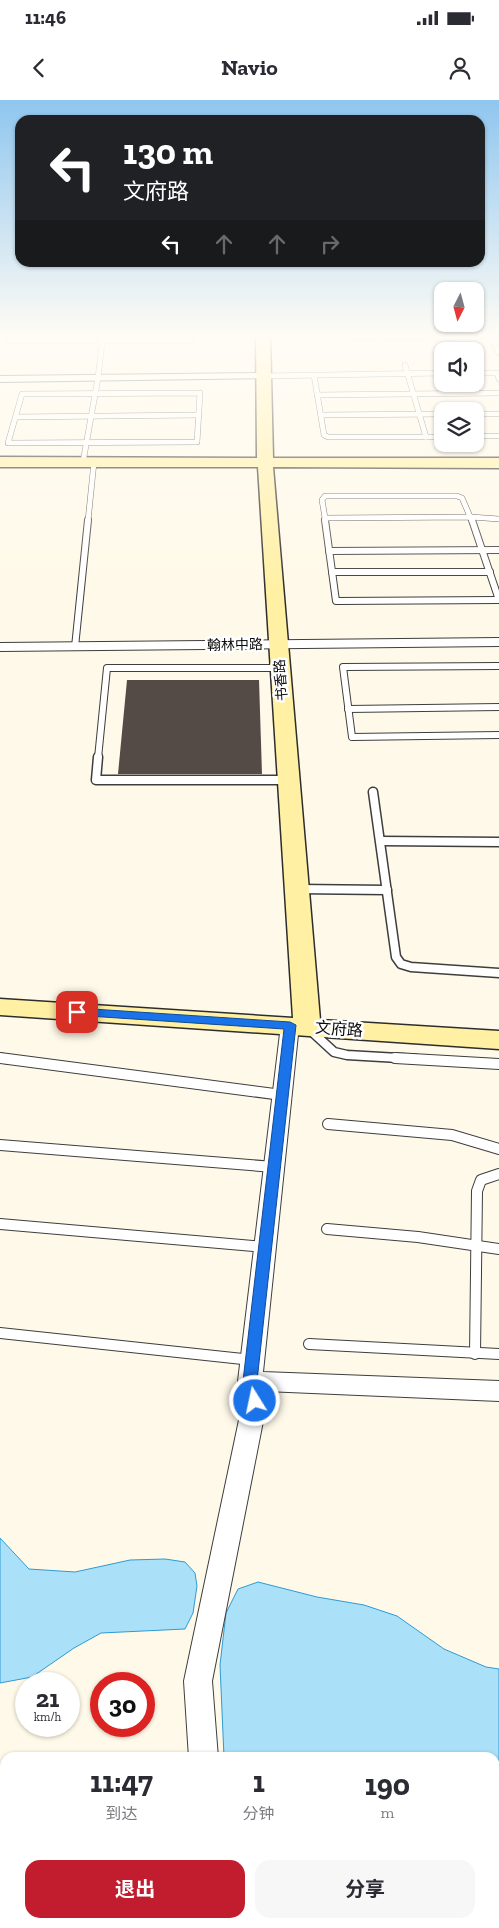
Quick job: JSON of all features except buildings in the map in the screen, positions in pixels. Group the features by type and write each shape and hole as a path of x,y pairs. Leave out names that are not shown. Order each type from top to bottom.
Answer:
{"street":[{"name":"书香路","path":"265,419 265,461 297,890 299,1026"},
{"path":"0,462 265,461 499,463"},
{"name":"翰林中路","path":"0,648 499,642"},
{"name":"文府路","path":"0,1007 499,1040"},
{"path":"204,1752 198,1682 255,1401 251,1370 282,1095 299,1026"},
{"path":"251,1370 499,1391"}],"lane":[{"path":"15,419 8,443 197,442 199,419"},
{"path":"75,647 88,462 86,443 90,419"},
{"path":"322,419 324,435 328,437 434,437"},
{"path":"420,419 426,437"},
{"path":"484,436 499,436"},
{"path":"325,496 457,496 465,500 472,518 490,572 496,580 499,600 336,601 322,500 325,496"},
{"path":"325,518 499,519"},
{"path":"329,551 499,550"},
{"path":"332,572 490,572"},
{"path":"499,666 343,667 352,737 499,735"},
{"path":"280,668 106,668 96,780 289,780"},
{"path":"348,709 499,707"},
{"path":"373,792 396,957 402,964 411,967 499,973"},
{"path":"381,841 499,842"},
{"path":"297,890 387,890"},
{"path":"299,1026 334,1052 347,1055 499,1064"},
{"path":"0,1058 282,1095"},
{"path":"328,1124 452,1135 499,1149"},
{"path":"0,1145 274,1167"},
{"path":"475,1354 477,1191 481,1180 499,1174"},
{"path":"0,1224 265,1247"},
{"path":"327,1229 418,1237 499,1249"},
{"path":"0,1333 251,1370"},
{"path":"308,1344 499,1354"}],"water":[{"path":"0,1538 29,1569 75,1572 130,1560 165,1559 185,1562 195,1573 197,1586 193,1613 185,1629 101,1633 74,1648 39,1672 15,1672 15,1680 0,1683"},
{"path":"258,1582 317,1597 364,1605 397,1616 444,1649 486,1667 499,1669 499,1752 224,1752 220,1665 226,1613 238,1589"}],"route":[{"path":"77,1012 290,1025 250,1381 255,1401"}]}
